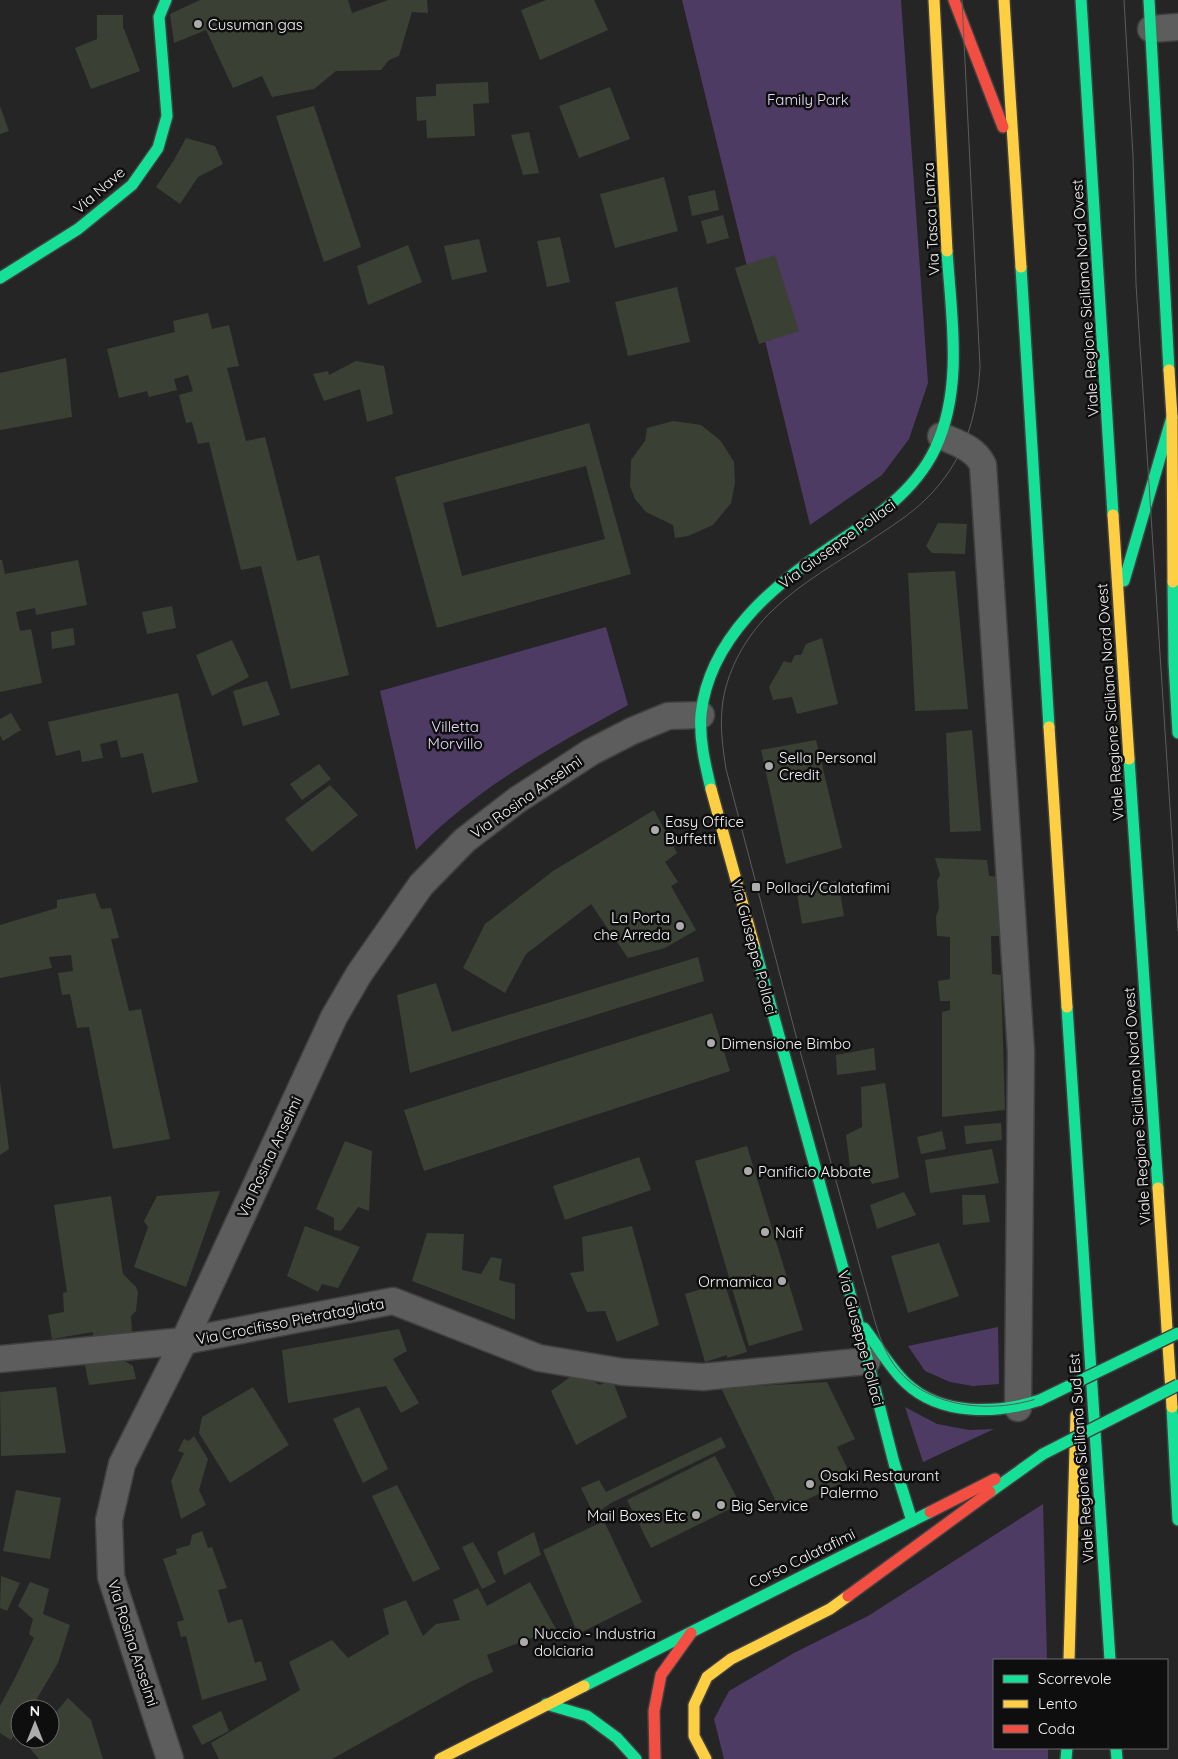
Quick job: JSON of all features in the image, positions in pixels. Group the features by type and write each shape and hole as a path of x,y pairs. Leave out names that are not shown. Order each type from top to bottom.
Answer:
{"main road":[{"name":"Via Nave","path":"0,278 78,229 132,185 158,148 167,116 159,17 166,0"},
{"name":"Via Tasca Lanza","path":"934,0 953,353 953,386 941,436"},
{"path":"954,0 1013,152"},
{"path":"1004,0 1082,1254 1069,1659"},
{"name":"Viale Regione Siciliana Nord Ovest","path":"1081,0 1107,396 1118,602 1172,1402 1178,1520"},
{"path":"1149,0 1167,248 1175,593 1174,662 1178,733"},
{"path":"1118,602 1172,417"},
{"name":"Via Giuseppe Pollaci","path":"912,1521 894,1464 857,1319 712,794 702,748 701,715 705,690 715,663 741,625 759,604 795,571 863,527 900,498 926,466 941,436"},
{"name":"Viale Regione Siciliana Sud Est","path":"1082,1254 1110,1659"},
{"path":"857,1319 904,1381 936,1401 961,1409 987,1411 1029,1404 1178,1333"},
{"name":"Corso Calatafimi","path":"440,1759 1178,1385"},
{"path":"706,1759 694,1736 694,1705 707,1677 730,1660 830,1609 1043,1454"},
{"path":"655,1759 654,1711 661,1675 693,1630"},
{"path":"546,1704 587,1716 617,1738 636,1759"}],"street":[{"path":"1151,29 1178,27"},
{"path":"941,436 974,451 980,457 983,464 1022,1052 1029,1404"},
{"name":"Via Rosina Anselmi","path":"170,1759 111,1577 109,1520 122,1464 184,1341 334,1017 359,974 421,885 464,840 517,800 591,752 632,731 668,716 701,715"},
{"name":"Via Crocifisso Pietratagliata","path":"0,1359 184,1341 393,1301 539,1358 623,1372 703,1377 867,1361"}],"green space":[{"name":"Family Park","path":"682,0 901,0 928,383 909,439 882,475 810,525"},
{"name":"Villetta Morvillo","path":"606,627 628,705 558,744 489,788 443,824 416,850 380,691"},
{"path":"998,1327 999,1384 973,1386 950,1382 925,1371 908,1346"},
{"path":"905,1407 937,1424 969,1430 994,1429 923,1462"},
{"path":"1043,1504 1047,1659 993,1659 993,1749 1048,1749 1048,1759 724,1759 714,1719 729,1691 794,1653 868,1616"}],"building":[{"path":"200,0 348,0 352,13 388,0 427,0 428,13 412,12 399,56 389,60 381,70 336,71 314,89 272,97 262,76 233,88 206,30 174,43 170,14"},
{"path":"546,0 594,0 608,30 540,60 521,10"},
{"path":"97,15 123,15 123,29 140,71 91,89 75,48 97,39"},
{"path":"488,82 489,103 473,104 475,136 427,138 426,120 417,121 416,97 436,96 436,84"},
{"path":"610,87 630,139 579,158 559,106"},
{"path":"0,106 9,131 0,134"},
{"path":"314,106 361,247 324,262 276,116"},
{"path":"529,132 539,173 523,175 511,135"},
{"path":"186,138 215,146 223,164 198,177 180,204 156,187"},
{"path":"664,177 678,231 615,248 600,194"},
{"path":"715,190 719,210 692,216 688,196"},
{"path":"723,215 729,238 707,244 701,221"},
{"path":"560,237 570,282 547,287 537,241"},
{"path":"479,239 487,272 452,280 444,246"},
{"path":"408,245 422,282 368,305 357,266"},
{"path":"775,255 799,331 759,344 735,268"},
{"path":"677,287 690,342 628,356 615,302"},
{"path":"208,313 212,329 229,325 239,366 227,368 246,441 265,437 297,561 319,555 349,675 291,689 261,566 241,570 209,442 198,444 192,422 186,423 179,395 193,391 188,375 174,379 177,390 149,397 147,391 119,398 107,349 175,332 173,321"},
{"path":"66,358 72,417 0,430 0,373"},
{"path":"356,361 384,366 393,414 367,422 360,389 324,401 313,374 328,371 329,375"},
{"path":"673,421 701,425 720,440 734,462 735,483 731,503 713,525 688,536 675,538 673,525 646,512 635,499 630,486 631,460 645,441 647,428"},
{"path":"589,423 631,574 437,628 395,477","holes":["586,466 605,539 462,576 443,503"]},
{"path":"938,523 967,524 965,554 932,553 926,546"},
{"path":"0,560 2,560 5,574 78,560 87,605 36,615 35,608 16,612 20,631 31,629 42,683 0,692"},
{"path":"955,571 968,709 915,711 908,573"},
{"path":"172,606 176,628 147,634 142,612"},
{"path":"73,628 75,645 52,649 51,632"},
{"path":"822,638 838,704 797,714 792,697 773,700 769,687 784,661 791,663 795,655 801,655 806,644"},
{"path":"232,640 249,677 212,696 196,655"},
{"path":"267,681 280,715 243,726 233,691"},
{"path":"178,693 198,782 152,793 143,753 121,758 117,740 100,744 103,758 82,762 80,750 56,756 48,722"},
{"path":"11,713 21,730 3,741 0,735 0,719"},
{"path":"972,730 981,831 950,832 946,733"},
{"path":"816,740 842,848 786,864 761,750"},
{"path":"319,764 331,779 302,800 290,784"},
{"path":"330,785 358,815 312,852 285,819"},
{"path":"654,810 677,853 665,862 678,882 671,886 696,930 665,948 628,958 591,904 526,954 505,993 463,968 485,924 553,871"},
{"path":"935,858 987,860 989,876 999,877 999,936 991,936 992,974 1001,975 1005,1110 942,1117 942,1012 950,1010 950,1001 940,1001 938,981 950,979 950,937 937,936 936,917 939,908 937,881 940,875"},
{"path":"838,881 844,916 802,924 796,887"},
{"path":"95,893 101,909 111,908 119,938 111,939 129,1011 141,1009 170,1139 113,1149 89,1027 77,1028 70,994 62,995 58,973 73,971 71,955 49,957 52,968 0,978 0,925 57,908 57,900"},
{"path":"698,957 704,981 410,1073 397,995 436,983 452,1032"},
{"path":"712,1013 730,1071 424,1171 404,1110"},
{"path":"874,1048 876,1070 837,1075 836,1055"},
{"path":"0,1082 9,1149 0,1155"},
{"path":"885,1083 899,1178 872,1184 863,1166 850,1167 846,1135 862,1127 861,1087"},
{"path":"1001,1123 1002,1140 966,1144 964,1126"},
{"path":"942,1131 946,1149 921,1154 917,1137"},
{"path":"345,1141 372,1151 369,1211 358,1207 341,1231 334,1230 334,1218 316,1209"},
{"path":"747,1146 803,1330 749,1346 695,1161"},
{"path":"992,1149 999,1183 930,1193 925,1160"},
{"path":"639,1157 651,1190 565,1220 553,1186"},
{"path":"220,1191 186,1287 134,1267 148,1227 144,1221 157,1196"},
{"path":"904,1192 916,1215 877,1229 870,1205"},
{"path":"962,1195 985,1195 990,1222 963,1225"},
{"path":"111,1196 123,1274 136,1287 138,1292 136,1311 131,1316 132,1333 93,1337 93,1332 52,1339 48,1315 64,1312 63,1293 67,1292 54,1205"},
{"path":"305,1226 360,1247 338,1288 322,1284 318,1292 287,1276"},
{"path":"632,1226 659,1325 617,1342 605,1311 587,1312 570,1273 584,1271 582,1237"},
{"path":"427,1233 464,1234 462,1270 481,1274 491,1257 502,1259 499,1280 515,1284 515,1320 412,1281"},
{"path":"939,1243 959,1296 908,1313 891,1256"},
{"path":"724,1282 747,1352 727,1358 727,1355 705,1362 685,1294"},
{"path":"399,1329 407,1351 393,1359 419,1403 401,1413 386,1386 288,1403 282,1350"},
{"path":"119,1358 133,1366 136,1379 89,1385 84,1361"},
{"path":"570,1377 591,1380 600,1385 612,1379 627,1417 576,1445 551,1391"},
{"path":"827,1382 855,1439 837,1447 852,1478 781,1512 721,1388"},
{"path":"56,1387 66,1453 1,1456 0,1392"},
{"path":"253,1387 289,1445 230,1483 199,1433 202,1417"},
{"path":"359,1407 388,1469 363,1483 333,1419"},
{"path":"194,1436 208,1459 199,1490 206,1505 181,1519 171,1481 184,1453 178,1451 184,1439 189,1441"},
{"path":"721,1437 726,1447 611,1503 594,1515 581,1488 599,1480 606,1492"},
{"path":"715,1456 740,1504 651,1548 627,1500"},
{"path":"397,1485 440,1569 413,1582 372,1496"},
{"path":"16,1490 61,1498 50,1559 3,1551"},
{"path":"604,1521 642,1602 578,1634 543,1550"},
{"path":"202,1531 208,1548 212,1547 227,1588 218,1590 228,1623 242,1619 255,1663 261,1661 267,1680 202,1700 186,1636 181,1637 177,1622 184,1620 163,1559 177,1554 176,1549 190,1545 192,1535"},
{"path":"534,1532 541,1555 504,1575 497,1552"},
{"path":"473,1542 496,1582 482,1589 462,1547"},
{"path":"1,1576 20,1583 7,1611 0,1608"},
{"path":"30,1582 49,1589 43,1614 70,1625 58,1663 37,1699 10,1699 10,1739 0,1733 0,1706 34,1638 29,1634 33,1619 18,1606"},
{"path":"530,1582 556,1629 487,1655 493,1672 470,1682 332,1759 219,1759 211,1743 300,1690 289,1662 332,1640 348,1658 389,1634 383,1609 406,1600 423,1636 436,1624 460,1620 453,1600 478,1588 487,1606"},
{"path":"68,1698 91,1720 103,1759 39,1759 31,1749 60,1749 60,1707"},
{"path":"221,1711 229,1731 202,1745 192,1726"}],"tram line":[{"path":"962,0 980,367 972,421 959,454 950,470 926,499 900,521 795,591 754,630 739,655 724,695 721,724 726,769 800,1051 879,1335 888,1355 900,1373 916,1386 935,1396 955,1403 976,1406 998,1406 1019,1403 1039,1398 1178,1329"},
{"path":"1124,0 1133,156 1136,284 1178,931"}],"traffic: fast":[{"path":"0,278 78,229 132,185 158,148 167,116 159,17 166,0"},
{"path":"1081,0 1113,515"},
{"path":"1149,0 1169,370"},
{"path":"711,789 702,742 701,714 707,687 717,662 730,638 747,616 788,578 891,504 916,479 935,449 944,426 953,376 953,326 947,251"},
{"path":"1021,267 1049,727"},
{"path":"1124,581 1172,417"},
{"path":"1173,582 1174,662 1178,733"},
{"path":"1129,759 1158,1188"},
{"path":"754,945 857,1319 894,1463 912,1521"},
{"path":"1067,1007 1110,1659"},
{"path":"864,1328 900,1377 920,1394 936,1402 952,1407 988,1409 1006,1408 1040,1400"},
{"path":"1040,1400 1178,1333"},
{"path":"1043,1454 1178,1385"},
{"path":"1172,1407 1178,1520"},
{"path":"990,1492 1043,1454"},
{"path":"584,1686 930,1512"},
{"path":"546,1704 587,1716 617,1738 636,1759"},
{"path":"1066,1759 1067,1749"},
{"path":"1116,1749 1117,1759"}],"traffic: slow":[{"path":"934,0 947,251"},
{"path":"1004,0 1021,267"},
{"path":"1169,370 1172,417 1173,582"},
{"path":"1113,515 1129,759"},
{"path":"1049,727 1067,1007"},
{"path":"711,789 754,945"},
{"path":"1158,1188 1172,1407"},
{"path":"1069,1659 1076,1415"},
{"path":"706,1759 694,1736 694,1705 707,1677 731,1659 830,1609 848,1596"},
{"path":"440,1759 584,1686"}],"traffic: jam":[{"path":"954,0 1003,127"},
{"path":"930,1512 995,1479"},
{"path":"848,1596 990,1492"},
{"path":"655,1759 654,1711 661,1675 691,1633"}],"place":[{"name":"Cusuman gas","path":"198,24"},
{"name":"Sella Personal Credit","path":"769,766"},
{"name":"Easy Office Buffetti","path":"655,830"},
{"name":"Pollaci/Calatafimi","path":"756,887"},
{"name":"La Porta che Arreda","path":"680,926"},
{"name":"Dimensione Bimbo","path":"711,1043"},
{"name":"Panificio Abbate","path":"748,1171"},
{"name":"Naif","path":"765,1232"},
{"name":"Ormamica","path":"782,1281"},
{"name":"Osaki Restaurant Palermo","path":"810,1484"},
{"name":"Big Service","path":"721,1505"},
{"name":"Mail Boxes Etc","path":"696,1515"},
{"name":"Nuccio - Industria dolciaria","path":"524,1642"}]}
